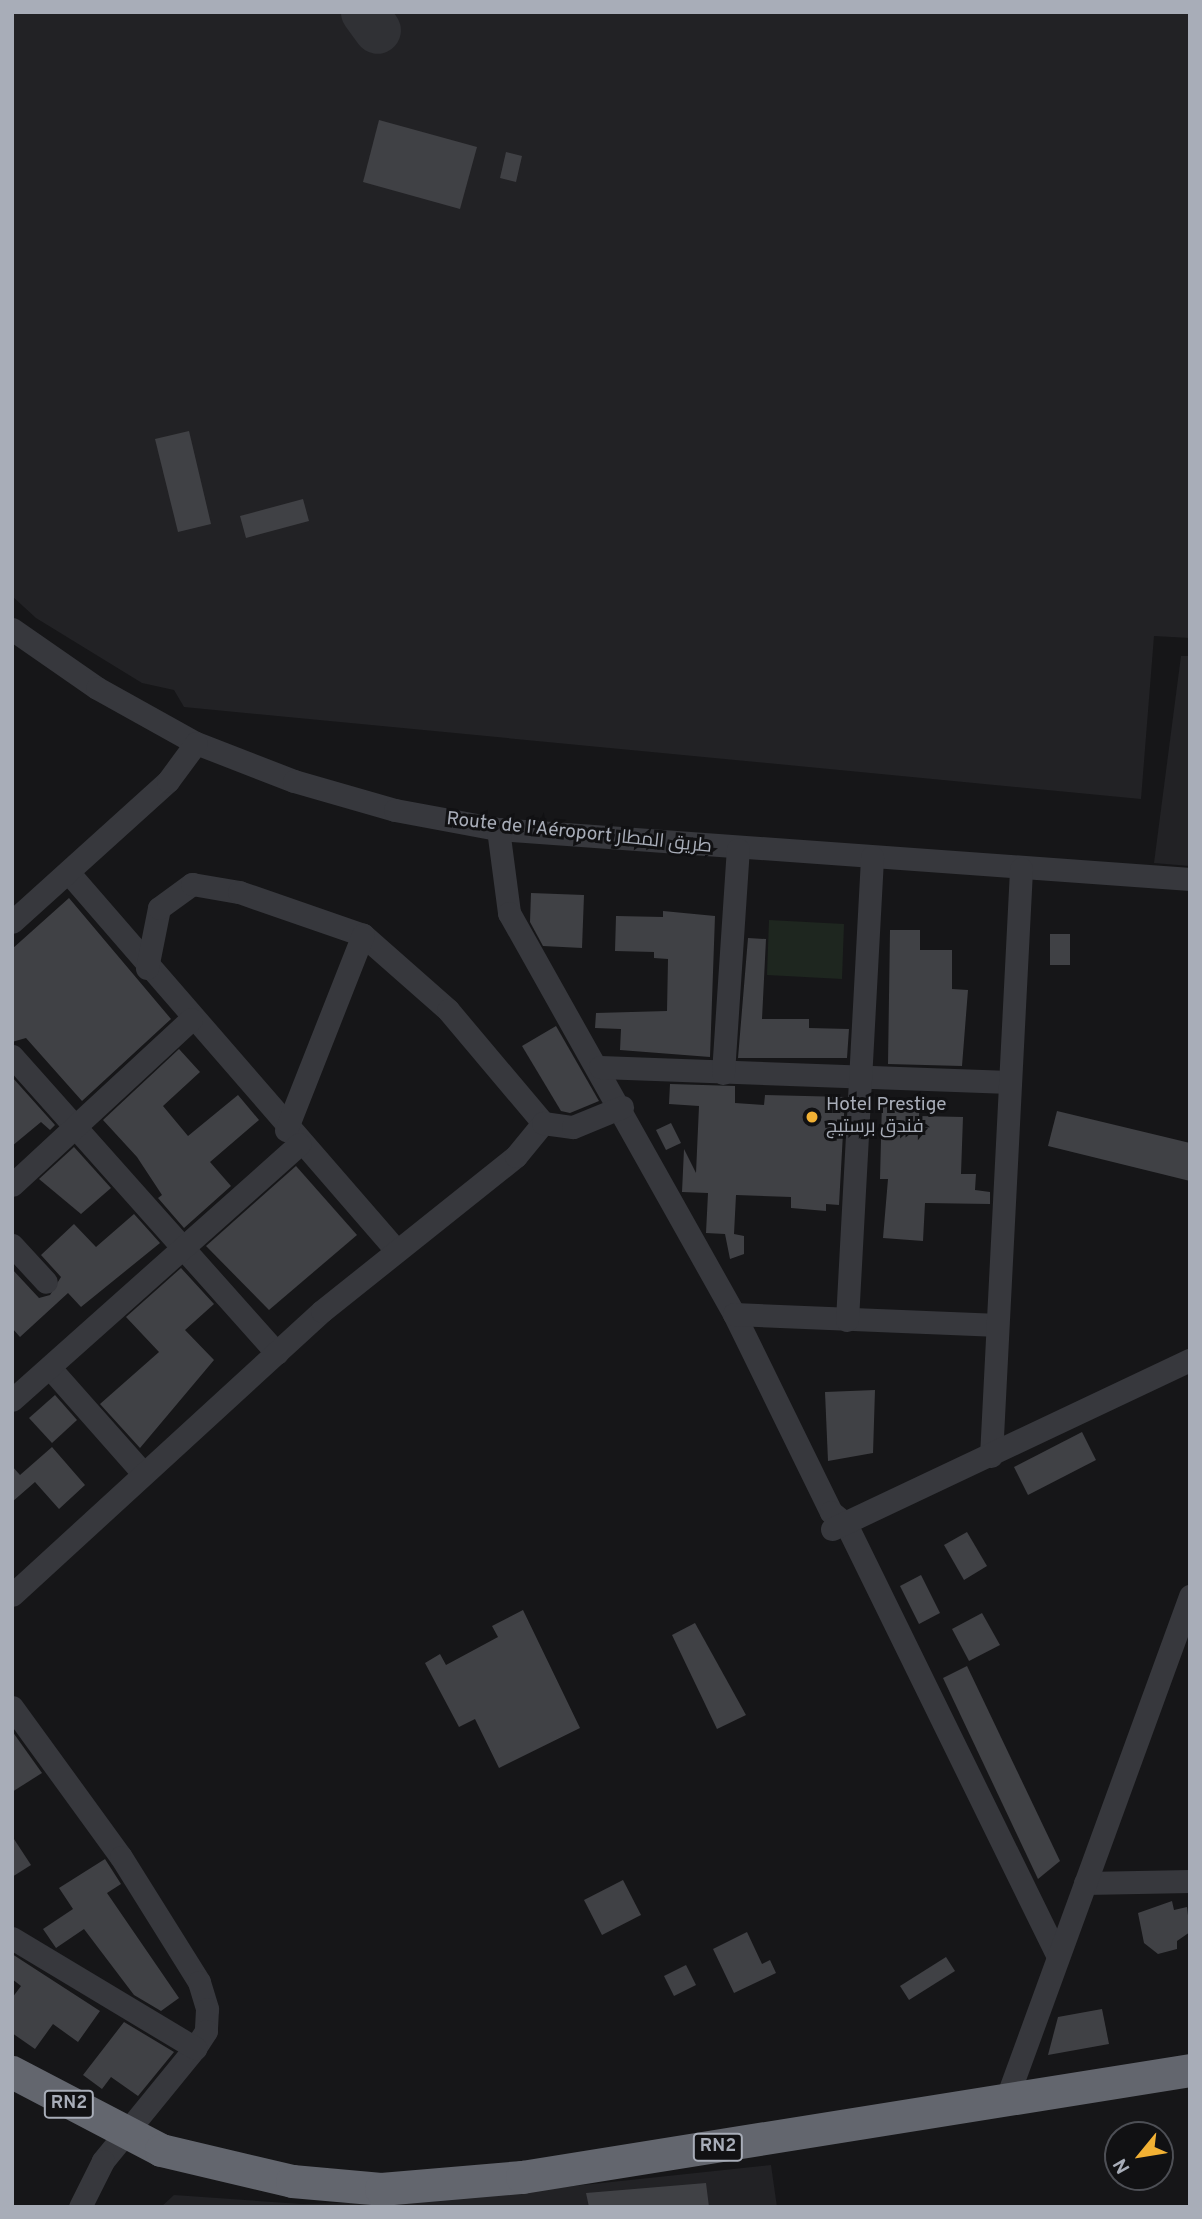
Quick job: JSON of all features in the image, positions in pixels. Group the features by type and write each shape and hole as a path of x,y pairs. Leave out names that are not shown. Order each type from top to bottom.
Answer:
{"highway":[{"name":"RN2","path":"12,2072 161,2150 243,2171 369,2188 455,2184 1005,2103 1190,2070"}],"street":[{"name":"Route de l'Aéroport طريق المطار","path":"12,629 97,688 196,743 344,797 498,829 738,850 1190,880"},
{"path":"12,922 168,781 196,743"},
{"path":"498,829 509,913 600,1067 734,1314 837,1527 1057,1955"},
{"path":"723,1073 738,850"},
{"path":"848,1320 872,857"},
{"path":"990,1456 993,1325 1021,869"},
{"path":"68,872 292,1137 396,1250"},
{"path":"148,968 159,908 192,884 239,892 363,935 429,990 543,1123 573,1127 622,1107"},
{"path":"12,1400 182,1251 292,1137 363,935"},
{"path":"12,1185 75,1132 191,1019"},
{"path":"12,1056 75,1132 277,1353"},
{"path":"600,1067 1010,1082"},
{"path":"16,1585 396,1250 516,1156 543,1123"},
{"path":"12,1245 46,1282"},
{"path":"734,1314 993,1325"},
{"path":"837,1527 1190,1360"},
{"path":"50,1368 143,1473"},
{"path":"1005,2103 1057,1955 1187,1611"},
{"path":"12,1707 121,1857 199,1982 207,2009 206,2031 127,2134 80,2207"},
{"path":"1085,1883 1190,1881"},
{"path":"12,1938 195,2048"}],"shaded area":[{"path":"12,12 1190,12 1190,638 1154,636 1141,799 184,707 174,690 142,683 36,618 12,596"},
{"path":"1181,656 1190,656 1190,866 1154,863"},
{"path":"769,920 844,924 842,979 767,975"},
{"path":"771,2165 777,2207 161,2207 174,2195 301,2204 433,2201"}],"building":[{"path":"379,120 477,147 460,209 363,182"},
{"path":"506,152 522,156 516,182 500,178"},
{"path":"189,431 211,524 178,532 155,439"},
{"path":"303,499 309,521 246,538 240,516"},
{"path":"531,893 584,895 582,948 543,946 530,922"},
{"path":"69,898 171,1019 82,1101 26,1038 12,1042 12,949"},
{"path":"663,911 715,916 710,1057 620,1050 621,1029 595,1028 596,1013 667,1011 668,959 654,958 654,952 615,951 616,916 663,917"},
{"path":"890,930 920,930 920,950 952,950 952,989 968,990 962,1066 888,1064"},
{"path":"1050,934 1070,934 1070,965 1050,965"},
{"path":"748,938 766,939 762,1019 809,1019 809,1028 849,1029 847,1058 738,1058"},
{"path":"556,1026 599,1101 570,1113 561,1111 522,1046"},
{"path":"179,1049 200,1072 163,1106 188,1136 238,1095 259,1120 210,1162 231,1186 184,1228 158,1198 162,1195 137,1157 103,1120"},
{"path":"12,1077 55,1125 50,1130 41,1122 12,1146"},
{"path":"670,1084 735,1086 735,1103 764,1105 765,1095 845,1097 839,1205 826,1204 826,1211 791,1208 791,1197 736,1195 734,1234 744,1236 744,1254 730,1259 725,1234 706,1233 708,1193 682,1192 684,1149 696,1173 699,1106 669,1104"},
{"path":"882,1100 920,1102 919,1116 963,1117 961,1174 976,1174 975,1190 990,1192 990,1204 925,1203 923,1241 883,1238 888,1179 880,1179"},
{"path":"1057,1111 1190,1143 1190,1181 1048,1146"},
{"path":"671,1123 681,1143 666,1150 656,1130"},
{"path":"74,1147 111,1188 81,1214 39,1179"},
{"path":"296,1166 357,1235 269,1310 206,1246"},
{"path":"134,1214 160,1243 81,1307 68,1293 20,1337 12,1328 12,1269 39,1298 50,1295 61,1277 41,1255 74,1224 96,1247"},
{"path":"181,1268 214,1304 185,1330 214,1360 140,1448 100,1404 159,1352 126,1317"},
{"path":"875,1390 873,1453 828,1461 825,1392"},
{"path":"55,1395 77,1420 52,1443 29,1418"},
{"path":"1082,1432 1096,1460 1028,1495 1014,1467"},
{"path":"52,1447 85,1485 59,1509 35,1482 12,1502 12,1466 20,1475"},
{"path":"967,1532 987,1566 964,1580 944,1545"},
{"path":"921,1575 940,1613 919,1624 900,1586"},
{"path":"523,1610 580,1728 499,1768 475,1719 459,1727 425,1663 440,1654 446,1665 498,1637 492,1626"},
{"path":"982,1613 1000,1645 969,1661 952,1629"},
{"path":"695,1623 746,1715 717,1729 672,1635"},
{"path":"967,1666 1060,1861 1038,1879 943,1678"},
{"path":"12,1731 42,1773 12,1792"},
{"path":"12,1836 31,1865 12,1877"},
{"path":"105,1859 121,1884 107,1893 179,1998 161,2011 134,1995 84,1929 56,1948 43,1929 73,1909 59,1888"},
{"path":"623,1880 641,1915 602,1935 584,1900"},
{"path":"1172,1901 1174,1910 1187,1907 1190,1932 1177,1941 1177,1949 1158,1954 1144,1943 1138,1913"},
{"path":"747,1932 762,1964 770,1960 776,1973 734,1993 713,1949"},
{"path":"12,1954 100,2011 78,2042 53,2024 35,2049 12,2033 12,1998 21,1986 12,1979"},
{"path":"946,1957 955,1971 909,2000 900,1986"},
{"path":"686,1965 696,1985 674,1996 664,1976"},
{"path":"1102,2009 1109,2044 1048,2055 1058,2017"},
{"path":"124,2022 174,2052 138,2096 111,2077 102,2089 83,2075"},
{"path":"706,2183 709,2207 589,2207 586,2193"}],"taxiway":[{"path":"364,12 377,30"}],"place":[{"name":"Hotel Prestige فندق برستيج","path":"812,1117"}]}
